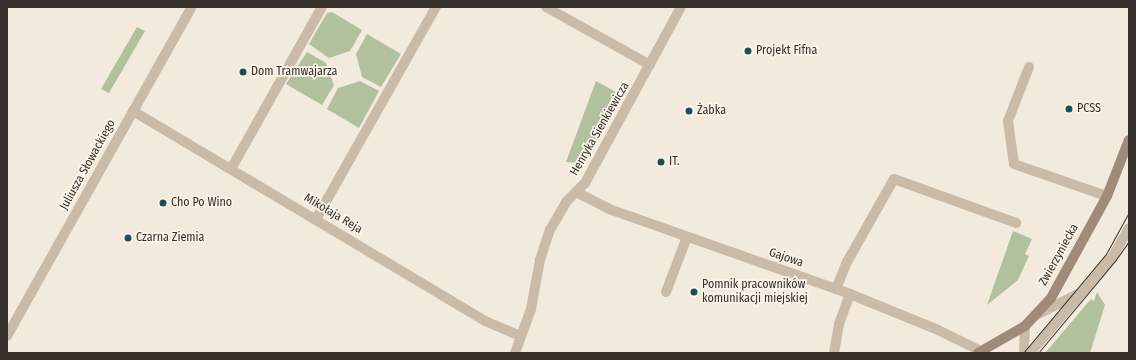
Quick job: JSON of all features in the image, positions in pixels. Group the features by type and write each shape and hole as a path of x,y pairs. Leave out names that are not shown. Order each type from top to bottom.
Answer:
{"street":[{"name":"Juliusza Słowackiego","path":"7,336 192,7"},
{"path":"231,169 322,7"},
{"path":"316,219 436,7"},
{"path":"546,7 650,65"},
{"name":"Henryka Sienkiewicza","path":"515,353 532,309 540,260 550,230 566,202 585,183 681,7"},
{"path":"1029,67 1008,121 1014,164 1107,196"},
{"name":"Mikołaja Reja","path":"133,111 316,219 485,322 521,336"},
{"name":"Zwierzyniecka","path":"982,352 1025,326 1036,316 1058,286 1107,196 1129,140"},
{"path":"836,289 846,262 894,179 1016,223"},
{"name":"Gajowa","path":"576,192 609,209 850,294 938,330 982,352"},
{"path":"1030,353 1113,256 1129,228"},
{"path":"666,292 687,237"},
{"path":"1036,316 1083,291"},
{"path":"834,353 839,324 850,294"},
{"path":"1024,353 1025,326"}],"green space":[{"path":"332,12 362,30 350,51 329,58 309,44 327,13"},
{"path":"137,27 145,31 109,93 101,89"},
{"path":"367,34 401,54 381,87 362,77 356,54"},
{"path":"307,52 326,63 334,85 322,105 286,84"},
{"path":"360,81 379,91 359,128 327,109 338,88"},
{"path":"596,81 623,96 588,158 581,163 566,162"},
{"path":"1013,231 1032,239 1025,254 1029,256 1018,280 987,305"},
{"path":"1097,292 1105,305 1090,353 1045,353 1091,299 1094,301"}],"tram line":[{"path":"1023,353 1106,254 1129,212"},
{"path":"1038,353 1115,261 1129,241"}],"place":[{"name":"Projekt Fifna","path":"748,51"},
{"name":"Dom Tramwajarza","path":"243,72"},
{"name":"PCSS","path":"1069,109"},
{"name":"Żabka","path":"689,111"},
{"name":"IT.","path":"661,162"},
{"name":"Cho Po Wino","path":"163,203"},
{"name":"Czarna Ziemia","path":"128,238"},
{"name":"Pomnik pracowników komunikacji miejskiej","path":"694,292"}]}
